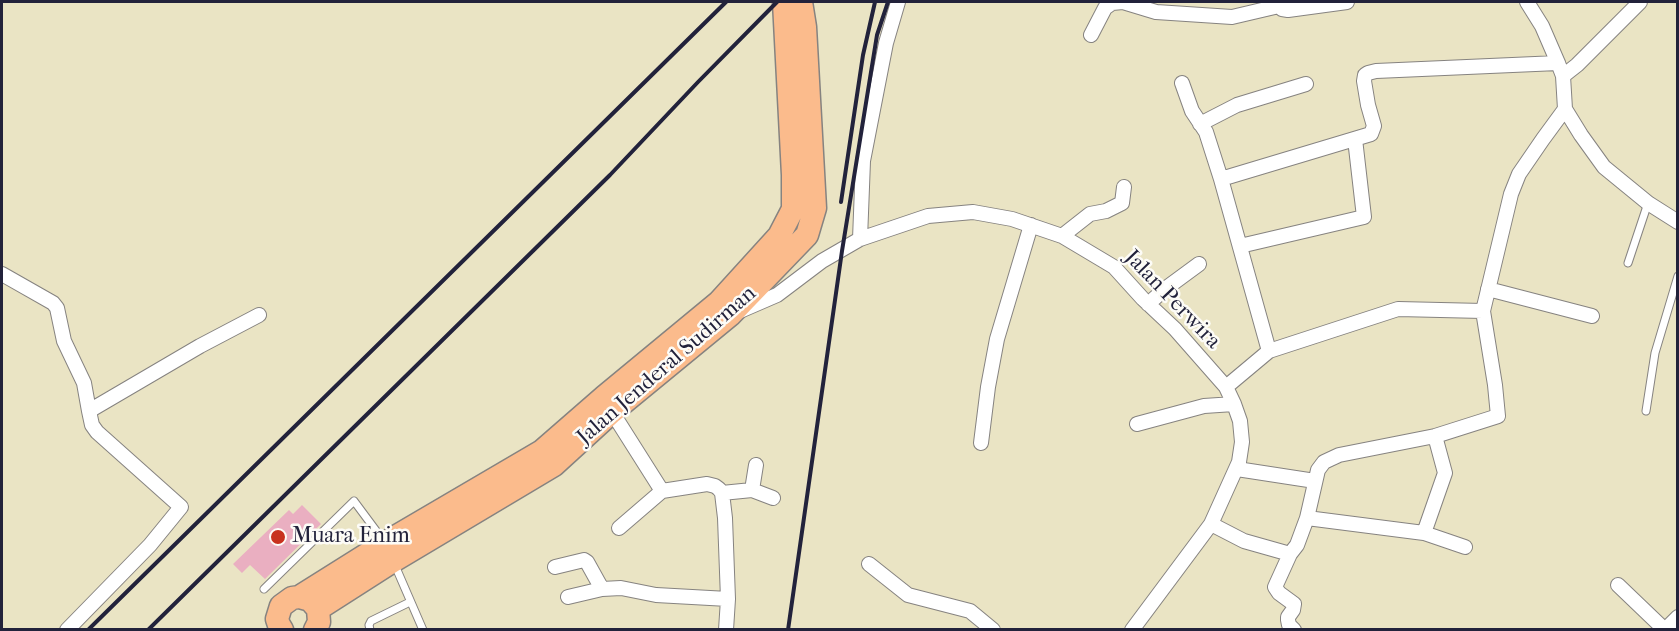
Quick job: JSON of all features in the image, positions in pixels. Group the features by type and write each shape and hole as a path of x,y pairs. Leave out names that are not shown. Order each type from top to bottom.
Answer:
{"highway":[{"name":"Jalan Jenderal Sudirman","path":"319,623 389,552 542,451 604,397 724,309 779,236 793,209 794,175 784,2"},
{"name":"Jalan Jenderal Sudirman","path":"282,630 277,619 281,606 292,598 299,597 389,552 554,465 807,235 815,208 805,27 801,2"},
{"path":"299,597 310,600 319,623"}],"street":[{"path":"860,239 862,161 886,43 898,2"},
{"path":"1091,35 1105,8 1112,3 1123,2 1156,12 1232,17 1279,4 1281,9 1288,10 1347,2"},
{"path":"1527,2 1542,26 1561,70 1565,109 1581,135 1604,167 1648,203 1677,222"},
{"path":"1221,179 1371,134 1374,126 1364,81 1368,73 1376,71 1561,70 1577,65 1640,2"},
{"path":"1182,83 1192,111 1206,132 1269,351"},
{"path":"1200,124 1237,105 1306,84"},
{"path":"1294,630 1289,625 1288,617 1294,604 1275,587 1290,554 1295,549 1307,518 1321,465 1334,457 1435,436 1498,415 1483,311 1511,194 1519,174 1565,109"},
{"path":"1240,246 1365,217 1355,139"},
{"path":"1062,236 1090,214 1106,211 1122,203 1124,187"},
{"name":"Jalan Perwira","path":"724,309 777,295 822,261 860,239 928,216 973,212 1002,216 1062,236 1113,267 1174,328 1226,387 1240,421 1242,441 1237,469 1211,524 1132,630"},
{"path":"981,443 997,339 1031,225"},
{"path":"1148,304 1199,264"},
{"path":"2,274 53,303 57,308 64,341 84,383 92,425 181,507 150,545 67,630"},
{"path":"1488,289 1592,316"},
{"path":"1226,387 1269,351 1398,309 1483,311"},
{"path":"89,411 200,346 259,315"},
{"path":"1137,424 1204,406 1234,404"},
{"path":"612,412 662,491"},
{"path":"1424,533 1444,473 1435,436"},
{"path":"752,490 756,465"},
{"path":"1237,469 1315,481"},
{"path":"619,528 662,491 707,484 719,489 722,493 725,518 728,599 726,630"},
{"path":"722,493 752,490 773,498"},
{"path":"1307,518 1424,533 1466,547"},
{"path":"1211,524 1244,541 1290,554"},
{"path":"555,567 584,560 602,589"},
{"path":"869,564 908,595 970,610 993,630"},
{"path":"1618,585 1665,630 1677,617"},
{"path":"568,597 602,589 621,588 656,595 728,599"}],"lane":[{"path":"1628,263 1648,203"},
{"path":"1646,411 1655,353 1677,276"},
{"path":"264,589 354,501 389,552 423,630"},
{"path":"370,630 371,621 410,602"}],"building":[{"path":"302,505 321,524 265,579 250,565 242,573 233,564 289,510 293,514"}],"railway":[{"path":"88,630 726,2"},
{"path":"148,630 610,175 777,2"},
{"path":"841,202 863,55 875,2"},
{"path":"788,630 842,251 877,35 888,2"}],"place":[{"name":"Muara Enim","path":"278,537"}]}
